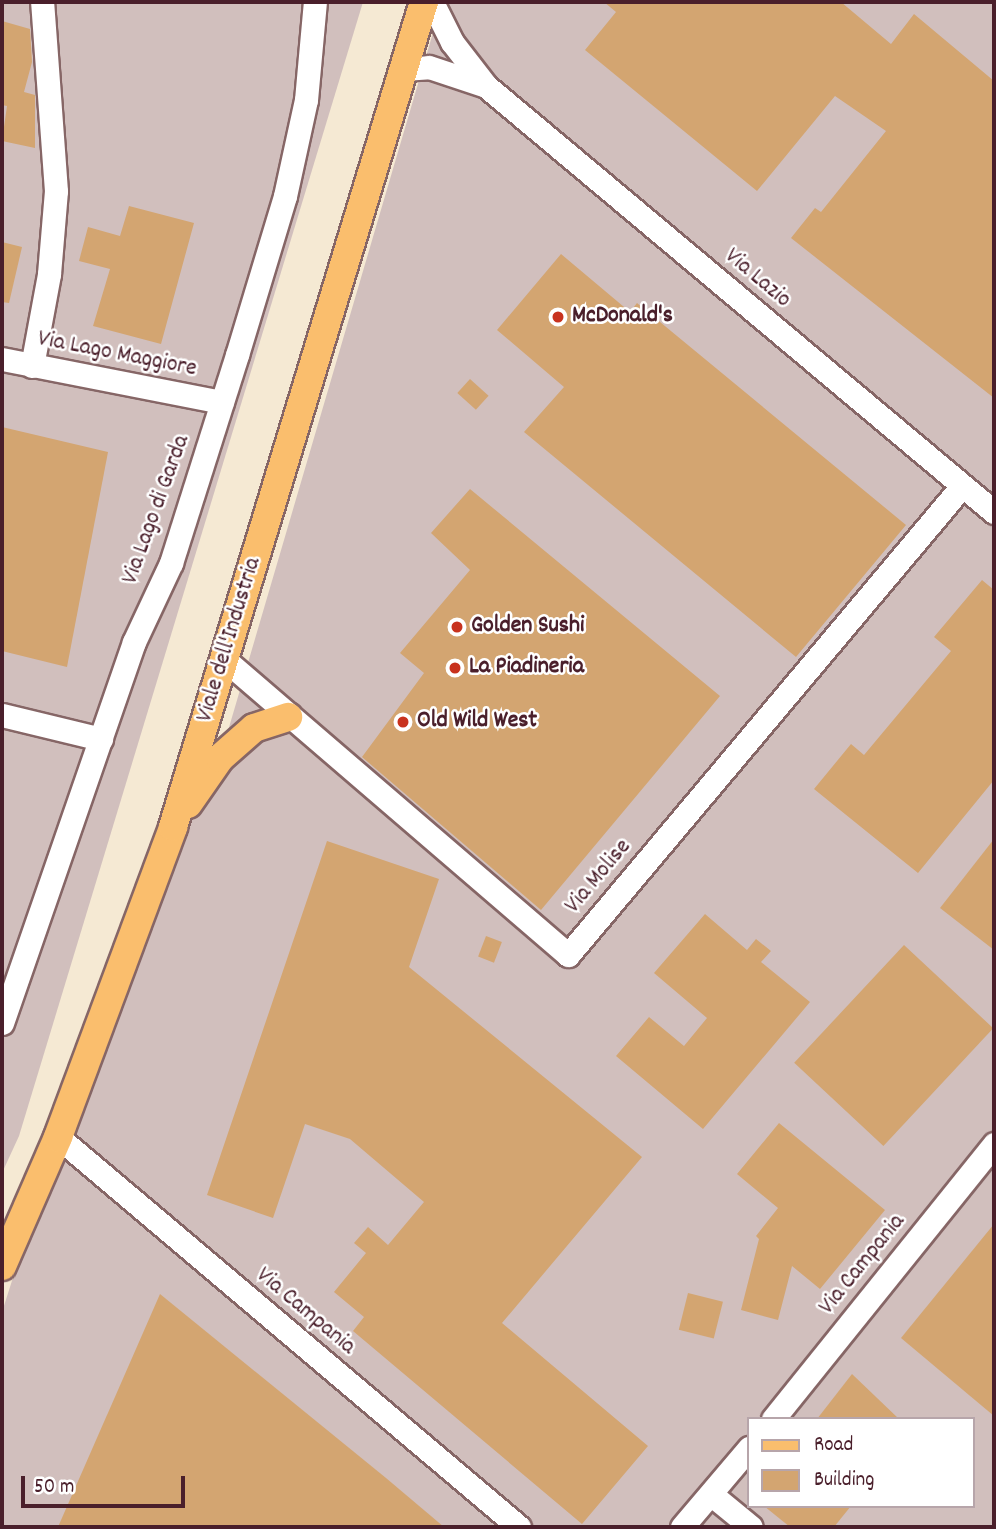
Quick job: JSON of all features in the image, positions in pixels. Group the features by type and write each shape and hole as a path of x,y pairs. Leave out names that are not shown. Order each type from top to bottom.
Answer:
{"main road":[{"name":"Viale dell'Industria","path":"2,1266 58,1137 173,827 424,2"},
{"path":"173,827 220,758 254,728 288,718"}],"street":[{"path":"32,366 49,274 57,191 42,2"},
{"name":"Via Lago di Garda","path":"2,1023 134,642 171,563 222,402 285,196 306,100 315,2"},
{"path":"432,2 452,42 486,86"},
{"path":"403,69 429,67 486,86"},
{"name":"Via Lazio","path":"486,86 994,512"},
{"name":"Via Lago Maggiore","path":"2,359 222,402"},
{"name":"Via Molise","path":"224,659 288,718 568,955 962,486"},
{"path":"2,715 101,739"},
{"name":"Via Campania","path":"58,1137 519,1527"},
{"name":"Via Campania","path":"775,1417 994,1144"},
{"path":"682,1527 712,1495 748,1449"},
{"path":"712,1495 751,1527"}],"shaded area":[{"path":"2,2 363,2 19,1136 2,1173"},
{"path":"442,2 994,2 994,1527 2,1527 2,1312 58,1137 173,827 220,758"}],"building":[{"path":"604,2 841,2 891,44 914,14 994,81 994,398 791,238 815,208 821,212 886,131 835,96 757,191 585,50 616,12"},
{"path":"2,21 30,29 32,62 24,92 35,95 35,148 2,141 7,106 2,105"},
{"path":"129,206 194,223 161,344 93,326 110,269 79,261 88,227 120,236"},
{"path":"2,242 22,247 9,303 2,302"},
{"path":"561,254 630,312 637,303 906,525 796,657 524,432 564,387 497,330"},
{"path":"470,379 489,396 476,410 457,393"},
{"path":"2,427 108,452 67,667 2,651"},
{"path":"470,489 720,696 541,910 362,757 424,673 400,653 470,570 431,533"},
{"path":"982,580 994,590 994,780 918,873 814,789 851,744 864,755 951,651 934,637"},
{"path":"994,839 994,950 940,908"},
{"path":"327,841 439,879 409,967 642,1157 502,1323 648,1446 582,1524 353,1331 364,1317 334,1292 366,1253 354,1243 368,1227 388,1245 424,1202 350,1139 305,1124 273,1218 207,1195"},
{"path":"705,914 747,950 756,939 771,951 761,962 810,1002 703,1129 616,1056 649,1017 684,1046 707,1018 654,973"},
{"path":"486,936 502,942 494,963 478,957"},
{"path":"904,945 993,1028 883,1146 794,1063"},
{"path":"779,1123 885,1210 820,1289 792,1266 778,1320 741,1310 759,1239 756,1236 778,1208 737,1174"},
{"path":"994,1224 994,1416 901,1338"},
{"path":"688,1293 723,1302 714,1339 679,1330"},
{"path":"160,1294 386,1478 444,1527 58,1527"},
{"path":"852,1374 897,1417 819,1417"},
{"path":"766,1508 849,1508 834,1527 790,1527"}],"place":[{"name":"McDonald's","path":"558,317"},
{"name":"Golden Sushi","path":"457,627"},
{"name":"La Piadineria","path":"455,668"},
{"name":"Old Wild West","path":"403,722"}]}
